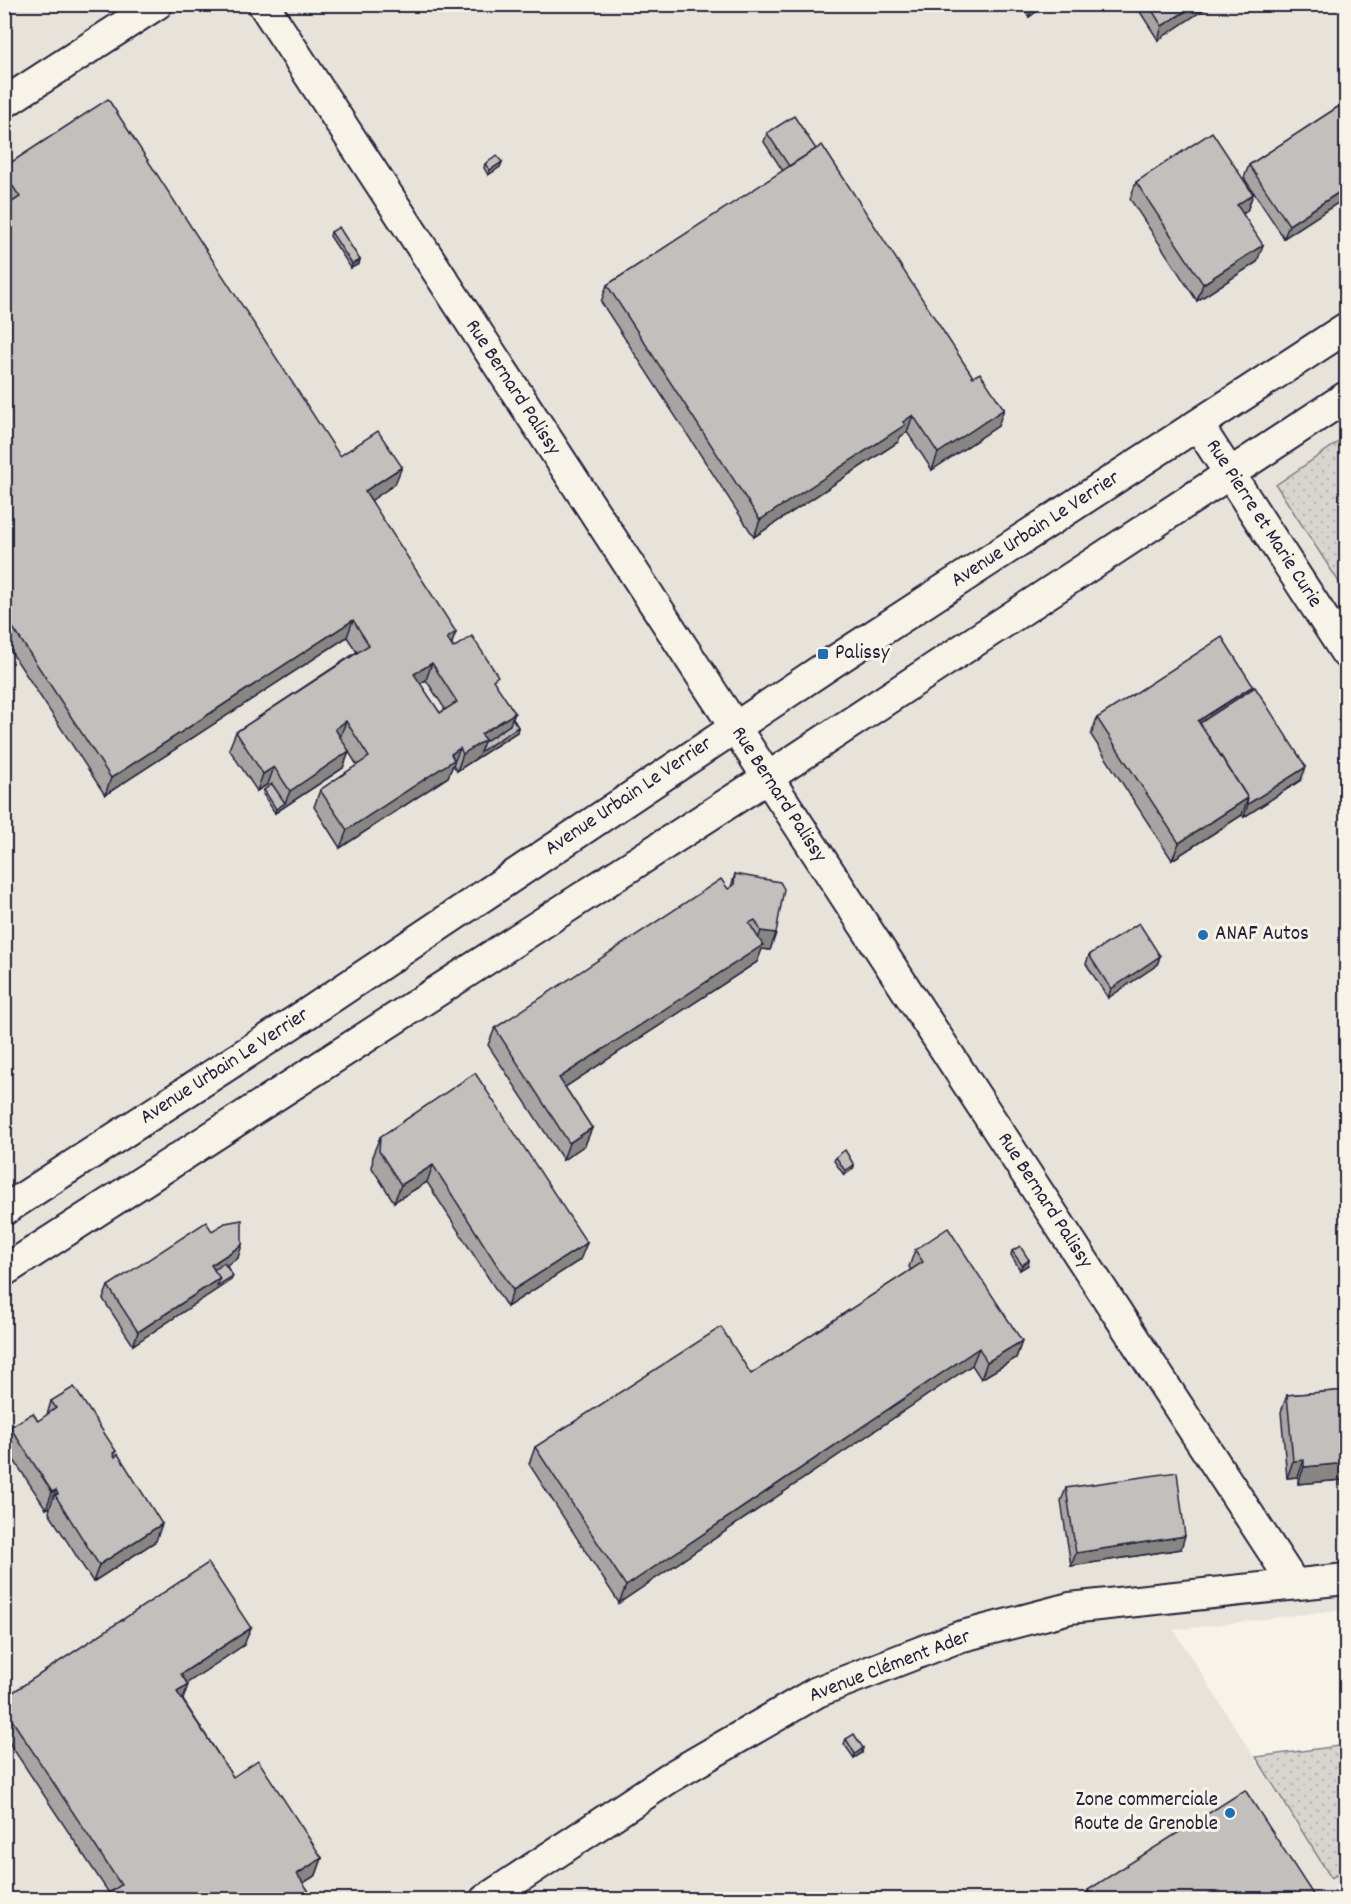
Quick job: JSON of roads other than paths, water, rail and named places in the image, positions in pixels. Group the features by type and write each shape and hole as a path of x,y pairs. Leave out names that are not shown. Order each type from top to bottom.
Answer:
{"street":[{"path":"4,103 157,4"},
{"name":"Rue Bernard Palissy","path":"263,4 1294,1584"},
{"name":"Avenue Urbain Le Verrier","path":"4,1210 308,1013 734,727 1347,328"},
{"path":"4,1271 767,778 1347,397"},
{"name":"Rue Pierre et Marie Curie","path":"1198,425 1347,653"},
{"name":"Avenue Clément Ader","path":"485,1899 669,1778 828,1688 959,1637 1070,1608 1347,1579"}],"place":[{"name":"Palissy","path":"823,654"},
{"name":"ANAF Autos","path":"1203,935"},
{"name":"Zone commerciale Route de Grenoble","path":"1230,1813"}]}
